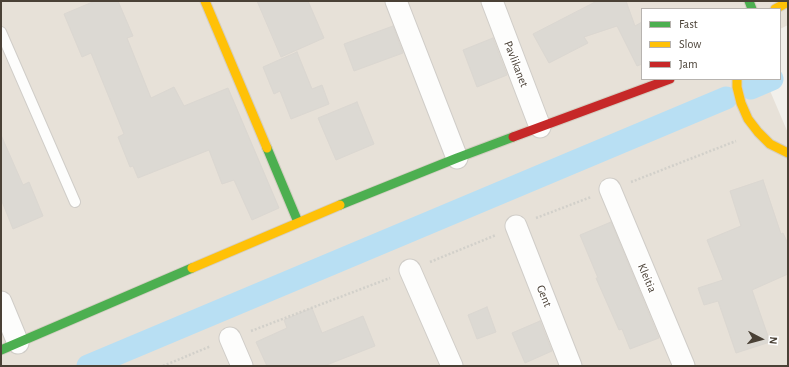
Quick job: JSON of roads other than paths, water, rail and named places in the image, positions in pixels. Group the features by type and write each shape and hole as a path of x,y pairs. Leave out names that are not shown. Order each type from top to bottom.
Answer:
{"street":[{"path":"205,1 298,222"},
{"path":"396,1 458,158"},
{"name":"Pavlikanet","path":"492,1 540,127"},
{"path":"777,8 788,2"},
{"path":"1,302 10,346 298,222 458,158 667,80"},
{"path":"737,80 741,103 748,118 758,132 770,144 787,154"},
{"name":"Kleitia","path":"610,190 684,366"},
{"name":"Gent","path":"516,226 571,366"},
{"path":"410,270 452,366"},
{"path":"230,338 242,366"}],"lane":[{"path":"1,32 75,202"}],"waterway":[{"path":"751,88 770,80"},
{"path":"88,366 726,98"}]}
